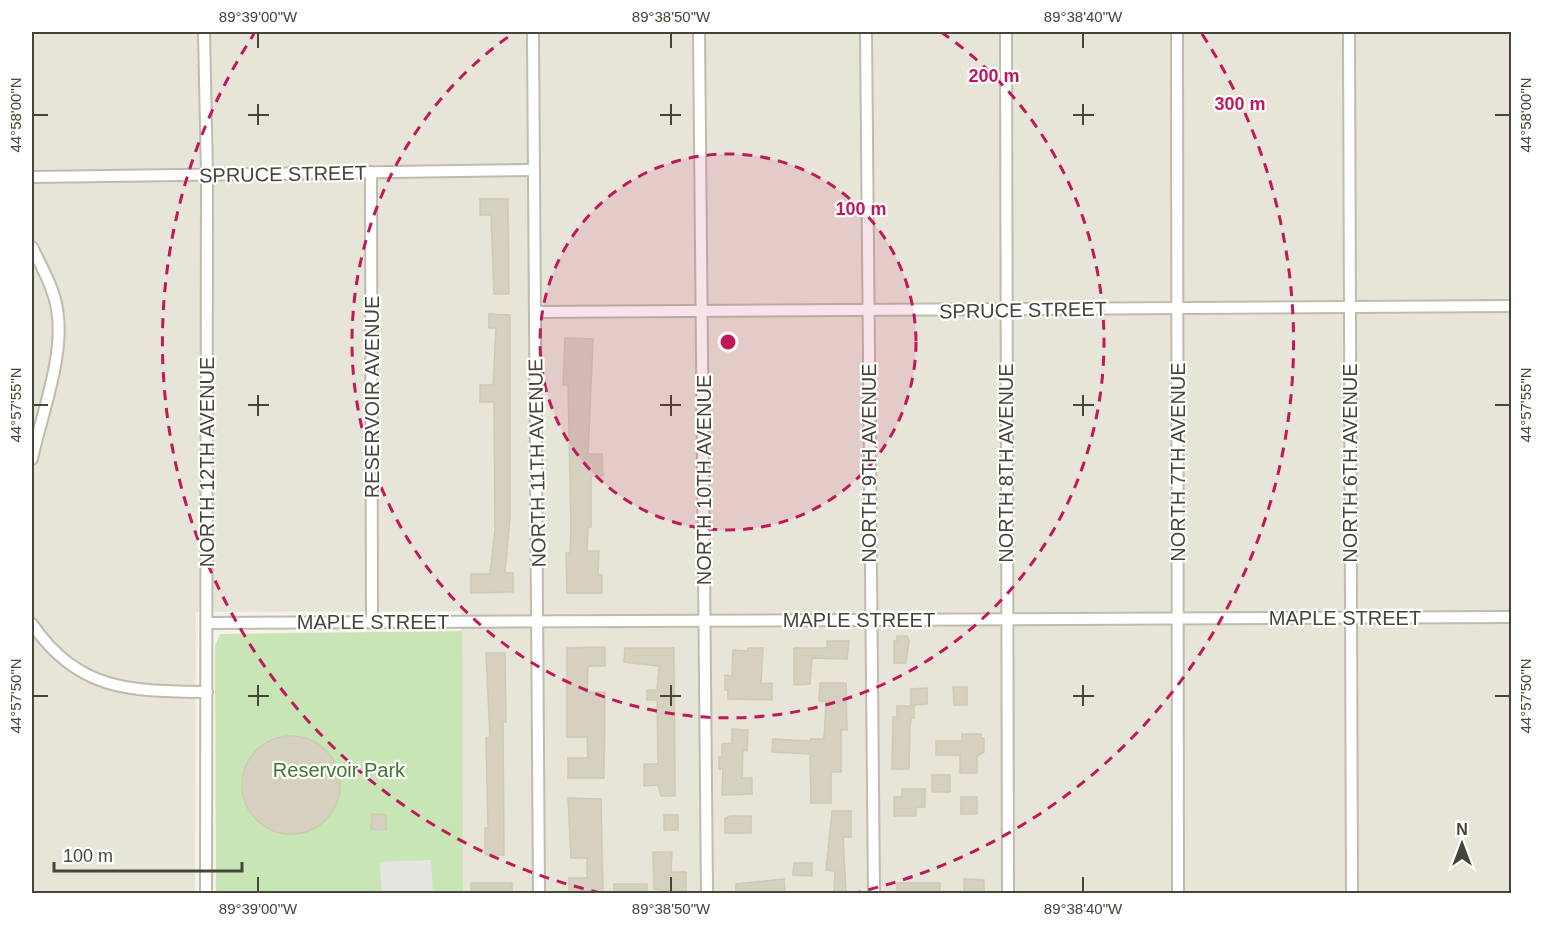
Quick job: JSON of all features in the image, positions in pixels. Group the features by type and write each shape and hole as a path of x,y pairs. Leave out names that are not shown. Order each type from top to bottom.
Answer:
{"street":[{"name":"NORTH 12TH AVENUE","path":"204,32 207,175 206,894"},
{"name":"NORTH 11TH AVENUE","path":"533,32 538,894"},
{"name":"NORTH 10TH AVENUE","path":"699,32 707,894"},
{"name":"NORTH 9TH AVENUE","path":"867,32 874,894"},
{"name":"NORTH 8TH AVENUE","path":"1006,32 1008,894"},
{"name":"NORTH 7TH AVENUE","path":"1177,32 1178,894"},
{"name":"NORTH 6TH AVENUE","path":"1349,32 1352,894"},
{"name":"SPRUCE STREET","path":"32,177 534,170"},
{"name":"RESERVOIR AVENUE","path":"371,172 372,622"},
{"path":"32,247 49,279 55,300 58,337 32,459"},
{"name":"SPRUCE STREET","path":"535,312 868,312 1512,306"},
{"name":"MAPLE STREET","path":"207,623 1512,617"},
{"path":"32,624 58,657 104,684 130,690 207,692"}],"shaded area":[{"path":"32,32 1511,32 1511,893 463,893 461,611 196,612 195,893 38,893 32,888"},
{"path":"431,860 433,893 382,893 380,862"}],"green space":[{"name":"Reservoir Park","path":"462,631 463,893 216,894 215,646 220,634"}],"building":[{"path":"480,199 508,199 509,294 494,294 491,215 480,215"},
{"path":"489,314 510,315 510,517 505,573 513,573 513,592 471,593 471,574 490,574 495,530 494,402 480,402 480,385 493,385 496,328 489,328"},
{"path":"565,338 593,339 588,454 602,454 603,476 591,476 591,527 588,527 587,551 599,551 598,575 602,575 602,593 567,593 566,553 570,553 571,527 568,385 563,385"},
{"path":"897,636 907,636 909,641 906,663 894,663 894,641 897,641"},
{"path":"827,641 849,641 847,659 812,658 810,684 794,685 794,648 827,648"},
{"path":"605,647 605,666 588,666 587,692 605,692 604,778 568,778 568,758 588,758 587,737 567,737 567,648"},
{"path":"625,648 674,648 675,796 661,796 658,785 644,786 644,764 658,764 657,700 647,700 647,690 657,690 659,666 624,662"},
{"path":"748,648 763,648 761,684 772,683 772,700 728,699 728,690 725,690 725,675 732,676 733,650 748,651"},
{"path":"486,653 505,653 504,855 485,855 485,828 488,828 486,738 490,737"},
{"path":"820,683 846,683 847,730 841,730 841,772 831,772 831,803 811,803 810,754 772,752 773,739 810,741 810,739 824,739 826,701 819,701"},
{"path":"953,687 967,687 967,705 954,705"},
{"path":"927,688 927,704 911,705 911,689"},
{"path":"897,706 914,706 914,718 911,718 910,728 909,769 892,769 893,717 897,717"},
{"path":"732,729 748,730 747,751 743,750 742,778 752,778 752,794 722,795 723,769 719,769 719,757 722,757 722,744 732,743"},
{"path":"962,734 981,734 981,738 984,738 984,752 977,756 977,773 960,773 960,755 936,755 936,741 962,741"},
{"path":"291,736 310,740 326,750 336,766 340,785 336,804 326,820 310,830 291,834 272,830 256,820 246,804 242,785 246,766 256,750 272,740"},
{"path":"932,775 950,775 950,792 932,792"},
{"path":"902,789 925,789 925,807 916,807 916,816 894,816 894,797 902,797"},
{"path":"961,797 977,797 977,814 961,814"},
{"path":"568,798 601,799 603,894 569,894 569,878 587,878 587,858 571,858"},
{"path":"832,811 851,811 851,837 843,837 846,894 834,894 835,871 826,870"},
{"path":"372,814 386,815 386,830 371,829"},
{"path":"664,815 678,815 678,830 664,830"},
{"path":"751,816 751,833 725,833 725,818"},
{"path":"653,852 672,852 671,872 686,872 686,893 654,889"},
{"path":"794,863 812,863 812,876 793,875"},
{"path":"784,879 785,893 736,894 736,884"},
{"path":"964,879 984,880 984,894 964,894"},
{"path":"471,883 512,883 512,894 471,894"},
{"path":"897,883 940,883 940,894 897,894"},
{"path":"614,884 647,884 647,894 614,894"}]}
